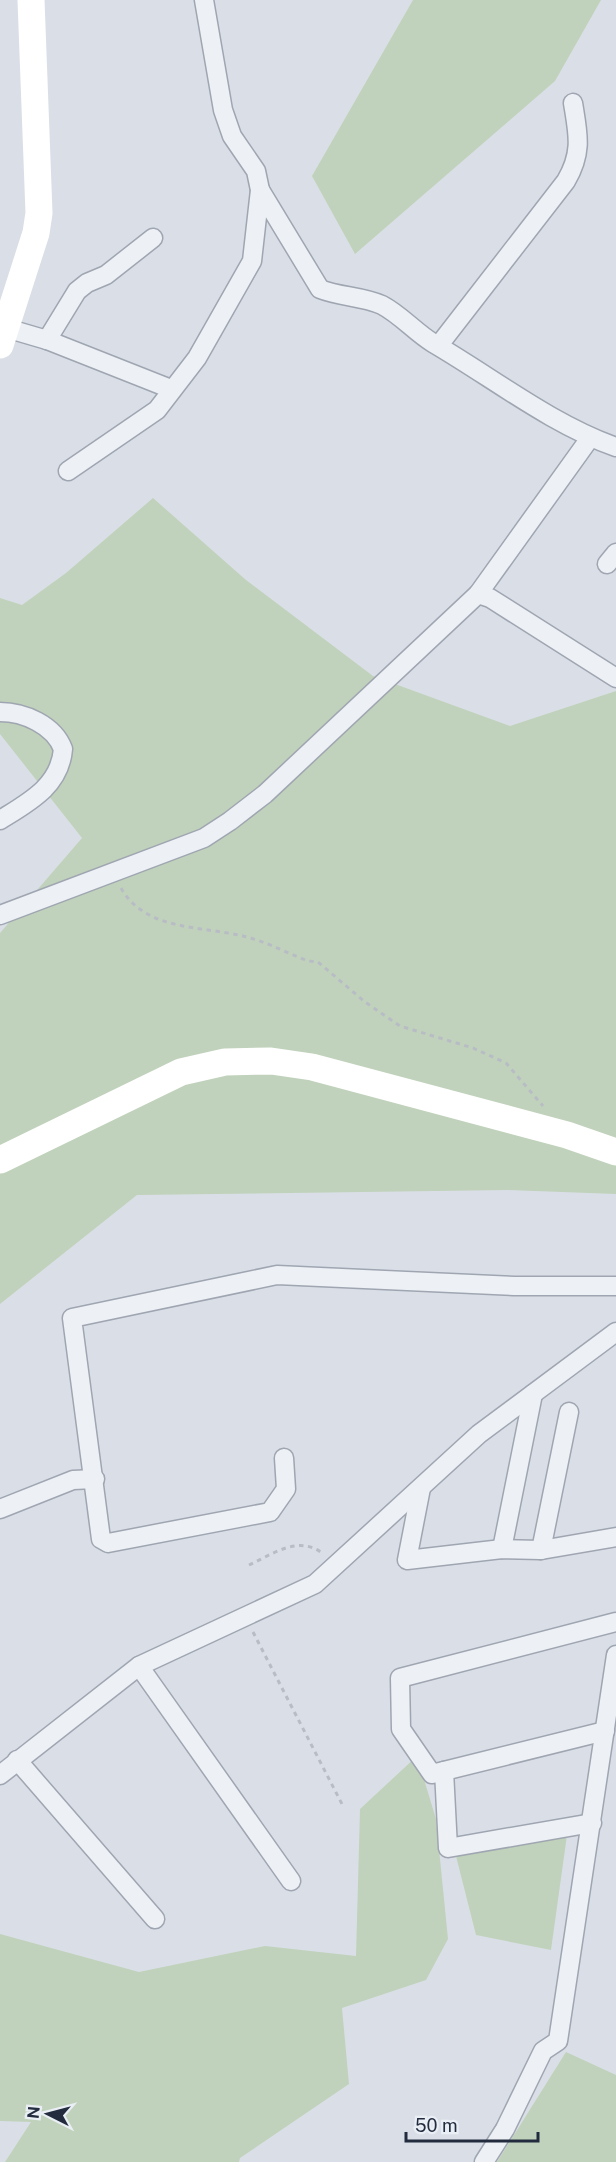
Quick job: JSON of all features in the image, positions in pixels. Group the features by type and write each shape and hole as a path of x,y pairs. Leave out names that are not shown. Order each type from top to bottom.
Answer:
{"street":[{"path":"31,0 39,213 36,233 3,337 47,340 171,389"},
{"path":"68,471 157,410 197,358 252,261 260,190 256,171 232,136 223,110 204,0"},
{"path":"439,345 566,181 576,164 579,144 573,103"},
{"path":"260,190 320,289 378,303 439,345 591,438 616,447"},
{"path":"47,340 77,291 106,275 153,238"},
{"path":"0,915 204,838 230,822 265,794 300,758 478,594 591,438"},
{"path":"478,594 490,598 616,678"},
{"path":"0,711 16,713 39,723 52,732 63,749 60,769 48,785 29,803 0,820"},
{"path":"0,1160 181,1072 225,1062 271,1061 323,1070 567,1135 616,1152"},
{"path":"284,1458 286,1489 270,1512 108,1543 101,1539 95,1479 72,1318 277,1275 514,1286 616,1286"},
{"path":"0,1775 139,1666 315,1584 338,1566 478,1434 616,1332"},
{"path":"502,1549 532,1394"},
{"path":"541,1550 569,1412"},
{"path":"0,1509 74,1480 95,1479"},
{"path":"421,1488 407,1560 502,1549 541,1550 616,1537"},
{"path":"605,1731 432,1774 401,1729 400,1678 616,1622"},
{"path":"484,2162 505,2129 543,2051 558,2041 616,1655"},
{"path":"139,1666 291,1881"},
{"path":"17,1760 155,1919"},
{"path":"444,1771 448,1848 592,1823"}],"path":[{"path":"115,872 125,894 155,917 192,929 243,936 308,961 318,962 365,1002 400,1026 473,1048 506,1063 544,1107"},
{"path":"249,1564 294,1545 302,1544 314,1548 338,1566"},
{"path":"246,1617 343,1806"}],"green space":[{"path":"413,0 601,0 555,81 355,254 312,176"},
{"path":"153,498 246,580 373,676 510,726 616,691 616,1194 508,1190 137,1195 0,1304 0,933 82,838 0,734 0,598 22,605 66,573"},
{"path":"417,1756 436,1819 448,1939 426,1980 342,2008 349,2084 240,2158 239,2162 5,2162 31,2122 0,2121 0,1934 139,1972 265,1946 356,1956 360,1809"},
{"path":"567,1835 551,1950 476,1935 456,1856"},
{"path":"566,2052 616,2075 616,2162 497,2162"}]}
